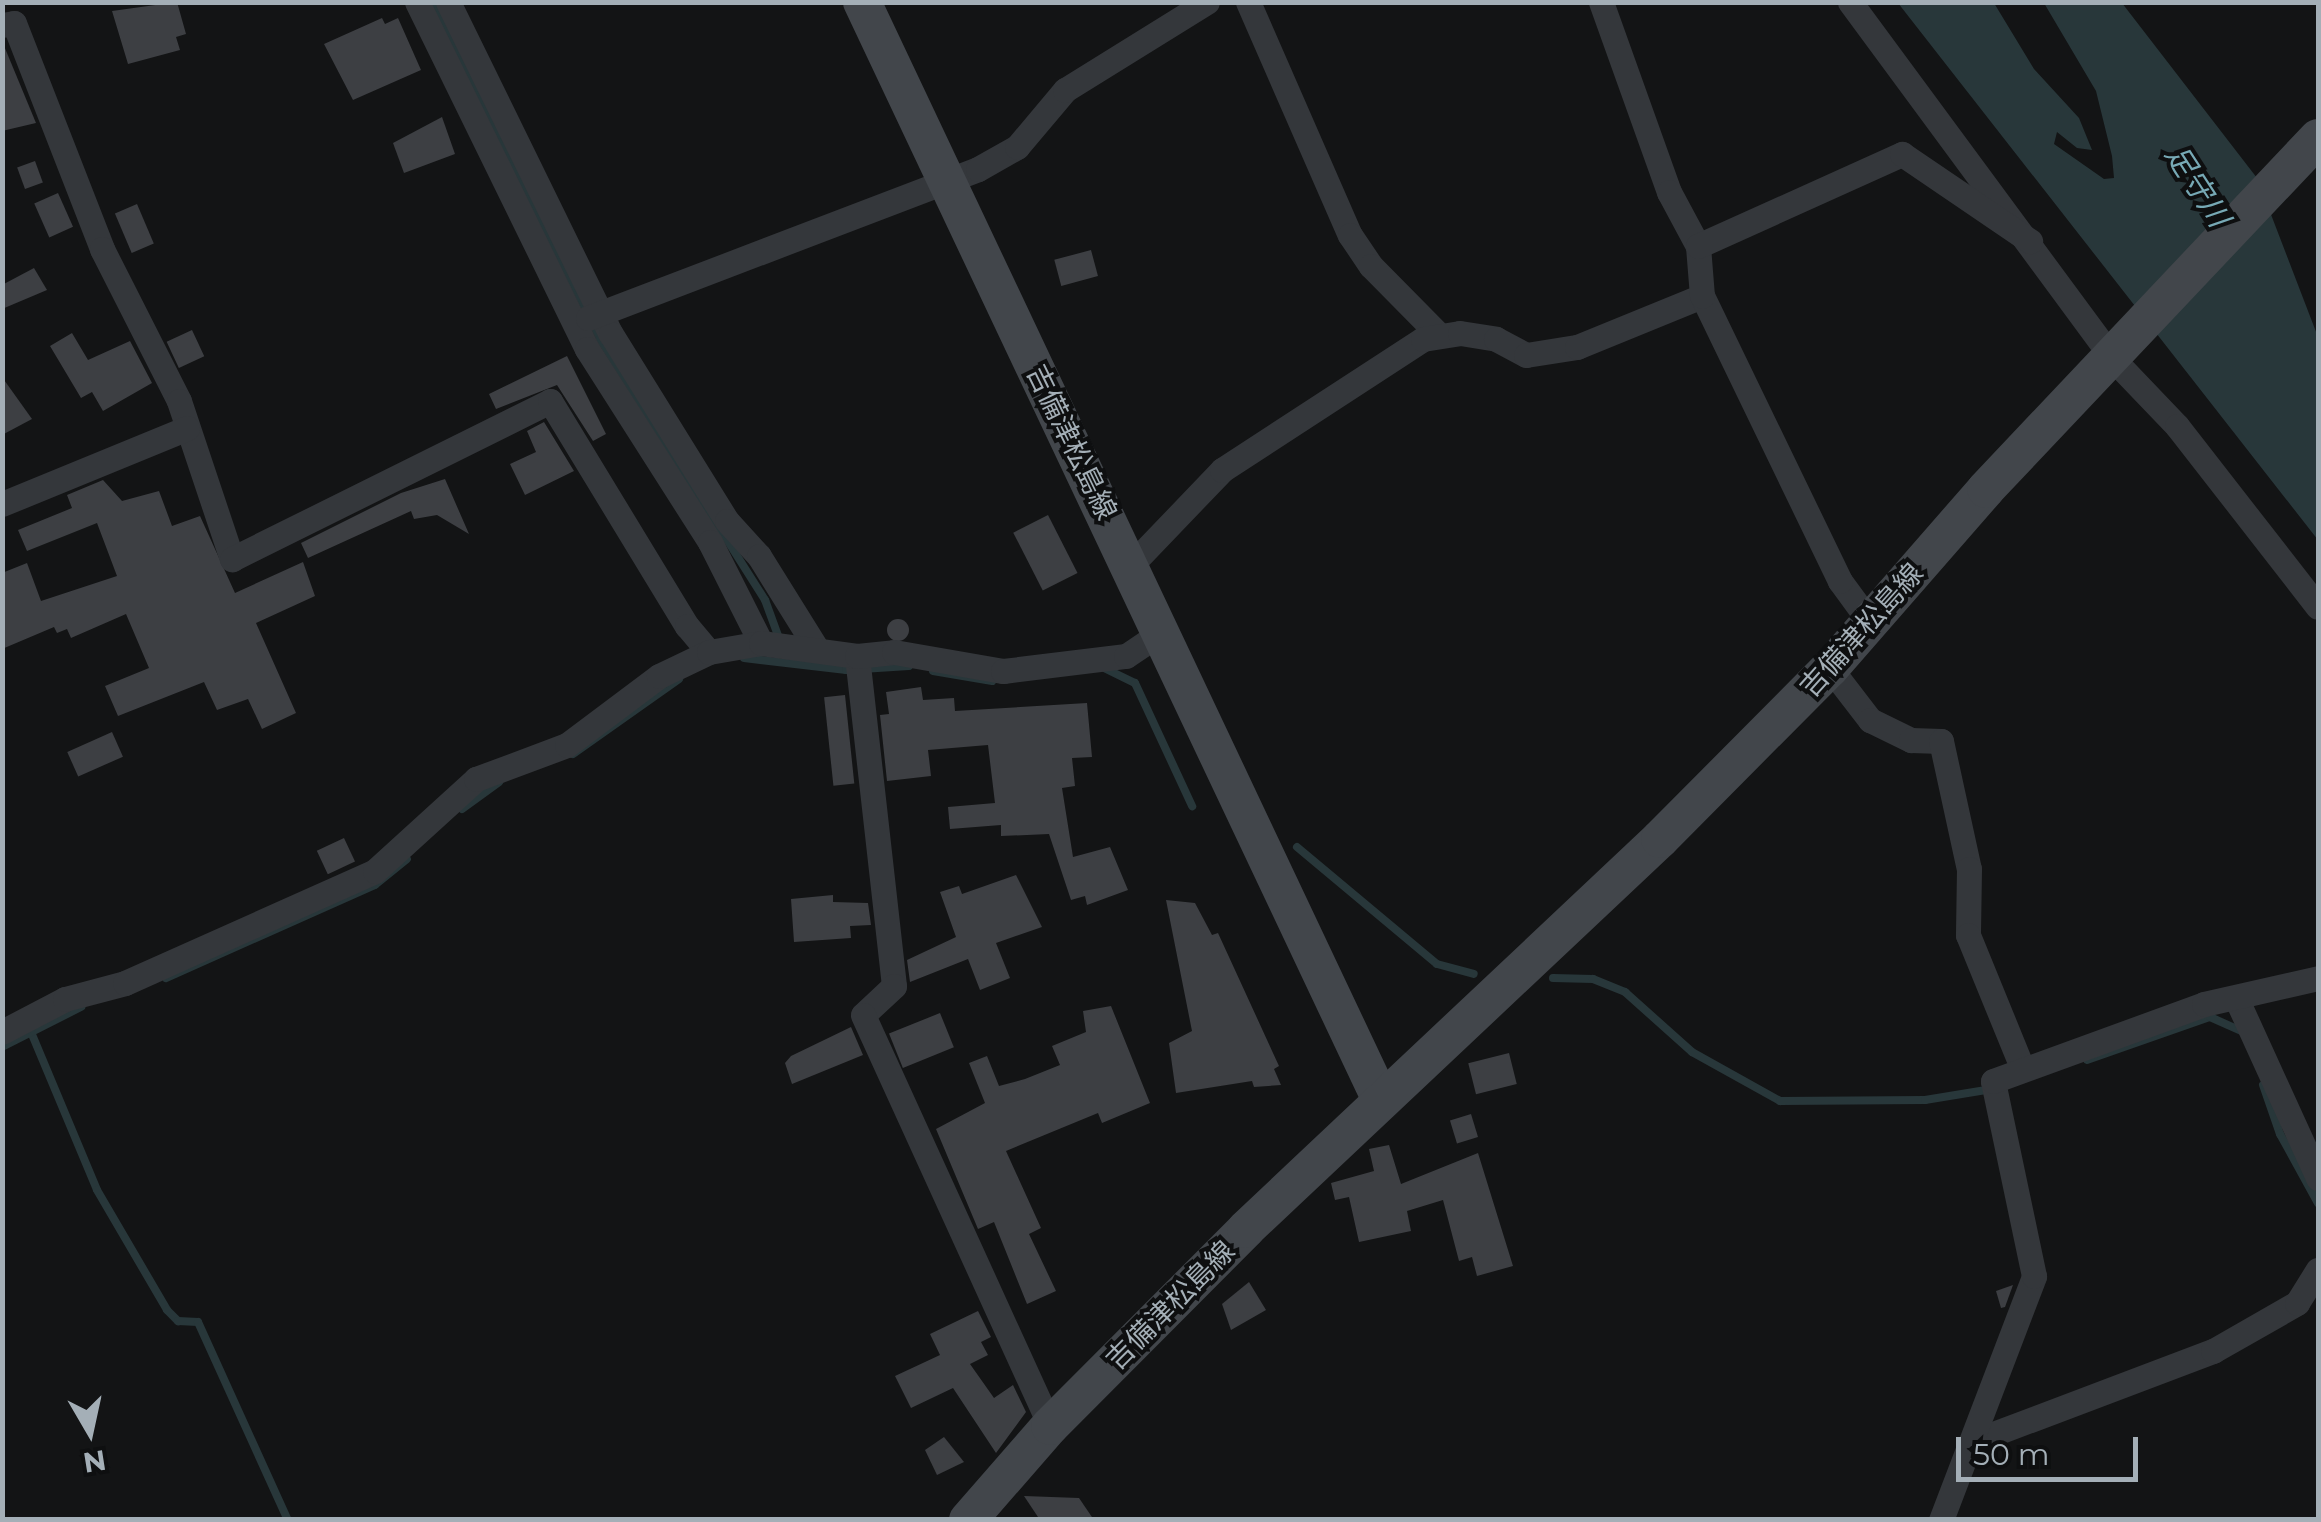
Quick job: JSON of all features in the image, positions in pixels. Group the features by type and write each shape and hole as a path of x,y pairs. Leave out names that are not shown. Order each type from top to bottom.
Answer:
{"main road":[{"name":"吉備津松島線","path":"862,2 1163,631 1381,1100"},
{"name":"吉備津松島線","path":"968,1520 1050,1426 1381,1100 1660,838 1830,668 2307,151"}],"street":[{"path":"417,2 574,324 710,542 784,645"},
{"path":"448,2 601,314 727,521 759,556 784,645"},
{"path":"574,324 948,183 1017,147 1066,90 1208,2"},
{"path":"1248,2 1350,235 1371,266 1438,335"},
{"path":"1602,2 1669,192 1698,246 1702,296 1840,582 1870,622"},
{"path":"1850,2 2030,241 2121,350 2318,607"},
{"path":"2,25 14,23 102,249 187,428 232,559 550,401 687,626 709,652"},
{"path":"1698,246 1902,154 2030,241"},
{"path":"1131,564 1222,470 1400,352 1438,335 1478,336 1526,355 1577,347 1702,296"},
{"path":"2,504 187,428"},
{"path":"2,1032 65,999 125,983 375,871 476,780 567,746 660,676 709,652 784,645 858,665 894,652 1003,670 1126,656 1163,631"},
{"path":"858,665 894,986 864,1015 1050,1426"},
{"path":"1830,668 1870,720 1911,740 1940,742 1969,868 1968,935 2022,1067"},
{"path":"1940,1520 2034,1276 1993,1089 2022,1067 2204,1004 2237,1000 2318,978"},
{"path":"2237,1000 2318,1178"},
{"path":"1972,1442 2213,1351 2297,1302 2318,1270"}],"water":[{"name":"足守川","path":"1898,3 1994,3 2034,69 2079,118 2092,150 2077,148 2057,132 2054,144 2104,179 2114,178 2112,156 2096,91 2044,3 2122,3 2257,178 2318,337 2318,540"}],"building":[{"path":"177,2 186,34 176,37 180,50 128,64 112,11"},
{"path":"382,18 385,24 398,18 421,70 353,100 324,44"},
{"path":"2,41 36,123 2,131"},
{"path":"442,117 455,154 404,173 393,143"},
{"path":"35,161 43,183 25,189 17,167"},
{"path":"58,193 73,227 49,237 34,204"},
{"path":"137,204 154,244 132,253 115,213"},
{"path":"1091,250 1098,276 1061,286 1054,260"},
{"path":"34,268 47,290 2,309 2,285"},
{"path":"192,330 204,356 179,368 167,342"},
{"path":"72,333 88,360 130,341 152,383 103,411 92,392 81,398 50,346"},
{"path":"567,356 606,434 593,441 557,385 496,409 489,394"},
{"path":"2,377 32,419 2,435"},
{"path":"544,422 574,471 525,495 510,464 536,452 527,431"},
{"path":"445,479 469,534 437,515 414,519 411,511 308,558 301,543 401,493"},
{"path":"103,480 122,501 159,491 172,526 200,516 235,593 303,562 315,596 256,623 296,713 262,729 248,699 217,710 204,682 118,716 105,686 149,668 126,614 71,638 67,629 57,633 54,627 2,649 2,573 27,563 41,601 117,576 97,523 27,551 18,530 72,508 67,495"},
{"path":"1048,515 1078,573 1043,591 1013,533"},
{"path":"898,619 906,622 906,638 898,641 890,638 887,630 890,622"},
{"path":"921,687 923,700 954,698 955,711 1087,703 1092,757 1072,758 1075,786 1062,788 1073,857 1110,847 1128,890 1087,905 1085,896 1071,900 1049,834 1001,836 1001,825 950,829 948,807 995,803 988,745 928,750 931,776 887,781 880,715 889,714 886,692"},
{"path":"845,695 854,784 833,786 824,697"},
{"path":"112,732 123,757 78,777 67,752"},
{"path":"344,838 355,862 328,874 317,851"},
{"path":"1016,875 1042,927 996,943 1010,978 980,990 968,959 910,982 907,960 956,937 940,892 959,886 962,894"},
{"path":"833,895 833,902 868,903 871,925 850,926 851,938 794,942 791,899"},
{"path":"1166,900 1195,903 1212,935 1218,933 1279,1066 1274,1069 1281,1085 1254,1087 1252,1081 1176,1093 1169,1043 1192,1031"},
{"path":"1111,1006 1150,1103 1102,1123 1098,1113 1006,1151 1041,1228 1029,1234 1056,1291 1027,1304 994,1222 978,1229 936,1129 985,1103 969,1063 987,1056 999,1086 1060,1065 1052,1046 1086,1032 1083,1011"},
{"path":"940,1013 954,1047 903,1068 889,1034"},
{"path":"851,1027 863,1055 792,1084 785,1063 791,1056"},
{"path":"1509,1053 1517,1084 1476,1094 1468,1063"},
{"path":"1471,1114 1478,1137 1457,1143 1450,1120"},
{"path":"1389,1145 1401,1184 1478,1153 1513,1266 1477,1276 1472,1257 1459,1261 1443,1200 1407,1211 1411,1231 1359,1242 1349,1197 1335,1200 1331,1183 1374,1171 1369,1149"},
{"path":"1249,1282 1266,1310 1231,1330 1222,1304"},
{"path":"2013,1285 2005,1307 2001,1308 1996,1291"},
{"path":"978,1311 991,1337 981,1342 988,1355 970,1364 994,1398 1013,1385 1026,1412 996,1453 953,1388 911,1408 895,1376 940,1355 930,1334"},
{"path":"944,1437 964,1462 937,1475 925,1450"},
{"path":"1024,1496 1079,1498 1094,1520 1040,1520"}],"waterway":[{"path":"433,2 600,339 765,600 779,638"},
{"path":"744,658 846,670 909,666"},
{"path":"1104,668 1135,683 1192,806"},
{"path":"933,671 992,681"},
{"path":"573,754 679,679"},
{"path":"462,809 499,782"},
{"path":"1297,847 1437,964 1474,974"},
{"path":"166,978 375,885 407,859"},
{"path":"1553,978 1593,979 1625,992 1692,1052 1780,1101 1925,1100 1992,1089"},
{"path":"2,1047 81,1007"},
{"path":"2087,1060 2210,1017 2241,1031"},
{"path":"31,1032 97,1190 167,1310 178,1321 198,1322 288,1520"},
{"path":"2263,1085 2280,1134 2318,1203"}]}
